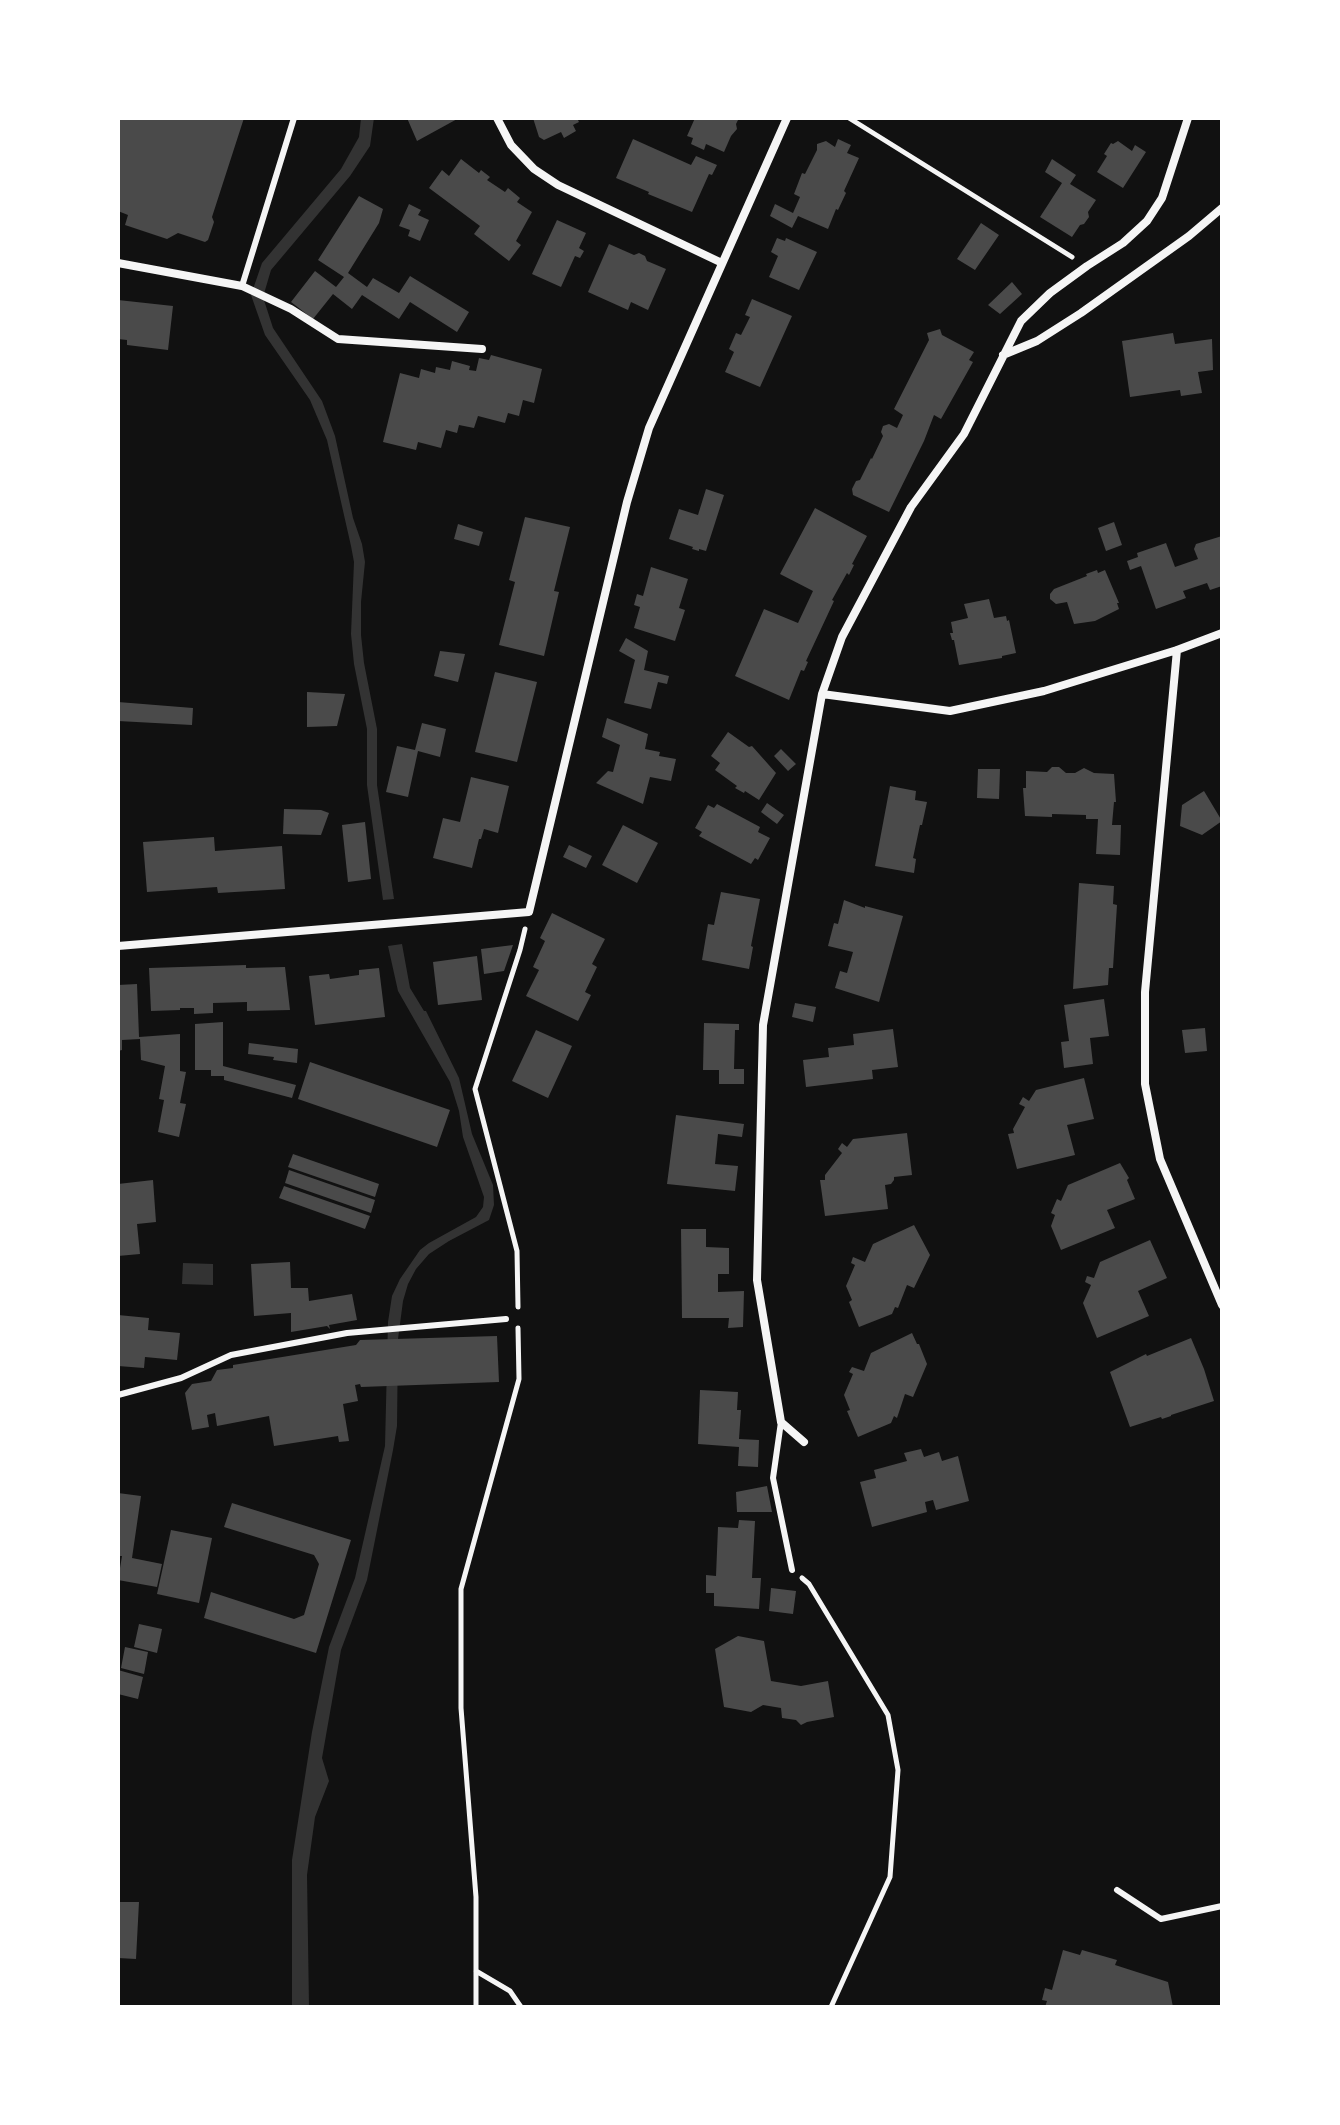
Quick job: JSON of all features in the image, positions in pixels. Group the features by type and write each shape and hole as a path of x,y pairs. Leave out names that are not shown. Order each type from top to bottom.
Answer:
{"street":[{"path":"497,118 511,145 534,169 558,185 722,263"},
{"path":"118,946 529,912 627,502 649,428 787,118"},
{"path":"804,1442 781,1422 757,1280 763,1025 822,694 842,637 904,520 964,434 1021,321 1050,293 1123,243 1147,221 1162,198 1188,118"},
{"path":"1003,355 1037,341 1081,313 1189,236 1222,208"},
{"path":"118,263 242,286 291,309 338,339 482,349"},
{"path":"822,694 950,711 1044,691 1222,633"},
{"path":"1177,650 1145,992 1145,1084 1160,1159 1222,1305"}],"lane":[{"path":"242,286 294,118"},
{"path":"118,1395 181,1378 231,1355 347,1333 506,1319"},
{"path":"781,1422 773,1478 792,1570"},
{"path":"1117,1890 1161,1919 1222,1906"}],"path":[{"path":"849,118 1087,266"},
{"path":"476,2007 476,1897 461,1708 461,1589 519,1379 517,1251 475,1089 520,950 529,912"},
{"path":"792,1570 809,1584 888,1715 898,1770 890,1877 831,2007"},
{"path":"476,1971 510,1991 521,2007"}],"shaded area":[{"path":"361,118 374,118 370,146 350,176 271,270 263,297 273,328 322,401 335,436 353,518 362,544 365,562 361,635 377,729 377,785 394,899 383,900 367,785 367,729 351,634 354,562 351,546 327,440 310,400 265,335 251,295 262,263 341,169 359,137"},
{"path":"402,944 410,988 426,1011 459,1078 472,1134 493,1185 494,1205 489,1220 429,1254 416,1269 403,1301 398,1339 397,1426 393,1450 367,1580 341,1650 322,1758 329,1781 315,1817 307,1875 309,2007 292,2007 292,1860 329,1647 355,1578 385,1446 388,1322 392,1296 420,1250 476,1217 483,1207 484,1197 463,1137 450,1082 398,991 388,946"},
{"path":"183,1263 213,1264 213,1285 182,1284"}],"building":[{"path":"118,118 244,118 212,217 214,222 208,240 205,242 178,233 167,239 125,225 128,215 118,211"},
{"path":"407,118 459,118 417,141"},
{"path":"533,118 577,118 579,122 573,125 576,131 564,138 561,132 544,140 539,137"},
{"path":"695,118 739,118 737,129 724,152 706,144 704,150 691,144 693,138 687,136"},
{"path":"633,139 691,165 696,156 717,165 712,175 709,174 692,212 616,178"},
{"path":"838,139 851,145 847,153 859,158 828,229 798,216 792,228 770,216 775,204 793,213 800,197 794,194 802,173 805,174 817,150 817,144 826,141 835,147"},
{"path":"1118,141 1132,151 1135,145 1146,152 1123,188 1097,172 1111,143"},
{"path":"461,159 479,173 481,170 490,177 487,180 505,192 508,188 520,198 517,202 532,212 516,241 521,245 509,261 474,234 480,226 429,188 442,170 449,176"},
{"path":"1052,159 1076,175 1070,184 1096,200 1088,212 1089,217 1072,237 1040,217 1062,183 1045,172"},
{"path":"359,196 383,209 379,223 348,273 367,287 373,278 399,293 410,276 469,312 457,332 410,302 399,319 362,295 352,309 333,294 313,319 291,302 315,271 336,287 344,277 318,260"},
{"path":"409,204 421,210 418,215 429,220 420,241 408,236 410,230 399,226"},
{"path":"557,220 586,233 579,248 584,251 580,258 575,256 561,287 532,274"},
{"path":"981,223 999,235 975,270 957,259"},
{"path":"777,238 785,241 786,238 817,252 799,290 769,277 778,256 771,252"},
{"path":"609,244 634,255 639,253 647,261 666,269 648,310 631,302 628,310 588,292"},
{"path":"1012,282 1022,294 1000,314 988,305"},
{"path":"752,299 792,316 760,387 725,372 734,352 729,349 736,333 741,335 750,317 745,315"},
{"path":"118,300 173,306 168,350 127,345 127,340 118,339"},
{"path":"940,329 942,335 974,352 969,360 973,362 941,419 934,415 889,512 853,495 852,489 872,459 883,436 883,426 889,424 897,428 903,415 894,409 929,340 927,333"},
{"path":"1173,333 1175,344 1212,339 1213,370 1198,372 1202,393 1181,396 1180,390 1130,397 1122,341"},
{"path":"491,355 542,369 534,403 523,400 519,416 508,413 505,423 478,416 474,428 459,425 457,433 446,430 441,448 418,442 416,450 383,442 400,373 419,378 421,369 435,373 436,367 450,370 452,361 476,371 479,358 489,360"},
{"path":"706,489 724,495 706,551 699,551 669,539 679,509 698,515"},
{"path":"815,508 867,536 849,575 847,573 832,600 808,662 804,671 801,670 789,700 735,676 764,609 798,623 813,591 780,574"},
{"path":"525,517 570,527 554,591 559,592 544,656 499,645 515,582 509,580"},
{"path":"1114,522 1122,545 1106,551 1098,528"},
{"path":"458,524 483,532 479,546 454,539"},
{"path":"1222,536 1222,586 1210,590 1207,583 1183,591 1186,598 1156,609 1141,566 1130,570 1127,561 1138,557 1137,553 1166,543 1175,567 1198,559 1194,549 1196,544"},
{"path":"651,567 688,579 679,608 685,610 675,641 634,628 640,607 634,605 637,594 643,596"},
{"path":"1097,570 1098,573 1105,570 1119,609 1095,621 1074,624 1067,602 1056,604 1050,599 1050,594 1054,589"},
{"path":"989,599 994,618 1006,616 1009,620 1016,653 959,665 950,633 953,633 951,622 968,618 964,604"},
{"path":"626,638 648,651 644,670 669,676 667,684 658,682 651,709 624,703 635,660 619,651"},
{"path":"440,651 465,654 458,682 434,676"},
{"path":"495,672 537,682 517,762 475,752"},
{"path":"307,692 345,694 337,726 307,727"},
{"path":"118,702 193,708 192,725 118,721"},
{"path":"607,718 648,734 645,749 676,759 671,781 650,777 643,804 596,783 608,771 613,772 620,745 602,737"},
{"path":"422,723 446,729 440,757 418,751 408,797 386,792 397,746 415,750"},
{"path":"728,732 752,746 776,773 759,800 735,788 737,786 715,770 720,763 711,756"},
{"path":"781,749 796,764 788,771 774,756"},
{"path":"1052,767 1059,767 1066,773 1075,773 1084,768 1094,773 1114,774 1116,802 1112,825 1121,825 1120,855 1096,854 1098,819 1086,819 1086,815 1025,816 1023,788 1026,788 1026,771 1047,772"},
{"path":"978,769 1000,769 999,799 977,798"},
{"path":"471,777 509,786 498,833 484,829 472,868 433,858 443,818 460,822"},
{"path":"890,786 916,791 915,800 927,802 913,858 916,859 914,873 875,866"},
{"path":"1204,791 1222,821 1202,835 1180,826 1182,805"},
{"path":"767,803 784,815 777,824 761,812"},
{"path":"717,804 760,827 758,832 770,838 758,860 755,858 751,864 699,836 702,832 695,828 708,805 714,808"},
{"path":"284,809 329,813 321,835 283,834"},
{"path":"365,822 371,879 348,882 342,825"},
{"path":"623,825 658,843 637,883 602,865"},
{"path":"214,837 215,851 282,846 285,889 218,893 217,887 147,892 143,842"},
{"path":"569,845 592,856 586,868 563,857"},
{"path":"1079,883 1114,886 1113,904 1117,905 1113,968 1109,968 1108,985 1073,989"},
{"path":"721,892 760,899 749,969 702,960 708,924 714,925"},
{"path":"844,900 903,916 879,1002 835,988 840,971 847,973 853,952 828,946"},
{"path":"552,913 605,939 592,964 597,967 585,992 591,995 578,1021 526,996 539,970 533,967 545,941 540,938"},
{"path":"513,945 504,971 484,974 481,949"},
{"path":"477,956 482,1000 438,1005 433,962"},
{"path":"246,965 246,968 285,967 290,1010 247,1011 247,1002 213,1003 213,1013 194,1014 194,1008 151,1011 149,968"},
{"path":"379,968 385,1017 315,1025 309,976 329,974 330,979 359,975 359,970"},
{"path":"137,984 139,1037 180,1034 180,1071 186,1072 180,1103 186,1104 179,1137 158,1132 164,1100 159,1099 165,1066 141,1060 140,1039 122,1040 122,1050 118,1051 118,985"},
{"path":"1104,999 1109,1036 1090,1038 1093,1064 1064,1068 1061,1042 1069,1041 1064,1005"},
{"path":"795,1003 816,1007 813,1022 792,1017"},
{"path":"223,1022 223,1066 296,1085 292,1098 224,1080 224,1076 211,1076 211,1070 195,1070 195,1024"},
{"path":"704,1023 739,1024 739,1030 735,1030 734,1069 744,1069 744,1084 719,1084 719,1070 703,1070"},
{"path":"1205,1028 1207,1051 1185,1053 1182,1030"},
{"path":"893,1029 898,1067 872,1070 873,1079 806,1087 803,1060 829,1057 828,1048 854,1045 853,1034"},
{"path":"536,1030 572,1046 548,1098 512,1081"},
{"path":"249,1043 298,1049 297,1063 248,1054"},
{"path":"310,1062 450,1110 437,1147 298,1099"},
{"path":"1084,1078 1094,1119 1067,1125 1075,1155 1017,1169 1008,1134 1014,1133 1013,1129 1025,1107 1019,1104 1023,1097 1029,1101 1036,1090"},
{"path":"676,1115 744,1124 742,1137 718,1134 715,1164 738,1166 735,1191 667,1184"},
{"path":"907,1133 912,1175 894,1177 891,1184 885,1185 888,1209 825,1216 820,1180 825,1180 825,1175 842,1153 838,1149 842,1143 847,1147 853,1139"},
{"path":"293,1154 379,1184 375,1197 288,1167"},
{"path":"1120,1163 1129,1178 1127,1180 1135,1199 1107,1210 1115,1228 1061,1250 1051,1226 1055,1215 1051,1213 1057,1199 1061,1201 1068,1185"},
{"path":"289,1170 375,1200 371,1213 285,1183"},
{"path":"153,1180 156,1222 137,1224 140,1254 118,1256 118,1184"},
{"path":"284,1186 370,1216 365,1229 279,1198"},
{"path":"914,1225 930,1255 914,1288 907,1285 898,1308 895,1307 892,1314 859,1327 846,1286 855,1265 851,1263 853,1257 865,1262 873,1244"},
{"path":"681,1229 706,1229 706,1247 729,1248 729,1274 718,1274 718,1292 744,1291 743,1327 728,1328 729,1318 682,1318"},
{"path":"1150,1240 1167,1278 1138,1291 1149,1316 1097,1338 1083,1303 1091,1285 1085,1282 1087,1276 1094,1278 1100,1262"},
{"path":"290,1262 291,1288 308,1288 309,1301 352,1294 357,1320 329,1325 330,1329 327,1326 291,1332 291,1313 254,1316 251,1264"},
{"path":"118,1315 149,1318 148,1330 180,1333 177,1360 145,1357 144,1368 118,1366"},
{"path":"912,1333 927,1364 913,1397 905,1394 897,1418 894,1416 891,1423 858,1437 844,1395 853,1374 849,1372 852,1367 864,1371 871,1353"},
{"path":"497,1336 499,1382 355,1385 358,1401 343,1404 349,1441 339,1442 338,1436 274,1446 269,1416 217,1426 215,1413 207,1415 209,1427 192,1430 185,1393 192,1384 211,1381 217,1370 233,1368 233,1365 356,1345 360,1340"},
{"path":"1191,1338 1214,1401 1130,1427 1110,1372 1146,1354"},
{"path":"700,1390 738,1392 737,1410 741,1410 739,1439 759,1440 758,1467 738,1466 739,1447 698,1444"},
{"path":"921,1449 924,1457 939,1452 942,1461 958,1456 969,1501 936,1510 933,1500 925,1502 927,1512 872,1527 860,1482 876,1478 874,1470 907,1461 904,1453"},
{"path":"767,1486 772,1512 737,1512 736,1492"},
{"path":"118,1493 141,1496 132,1558 162,1564 157,1587 118,1580 122,1556 118,1556"},
{"path":"232,1503 351,1540 316,1653 204,1618 211,1592 294,1619 304,1615 319,1564 314,1555 224,1527"},
{"path":"739,1520 755,1521 752,1578 761,1578 759,1609 714,1606 714,1593 706,1593 706,1575 716,1576 718,1527 738,1528"},
{"path":"171,1530 212,1538 199,1603 157,1594"},
{"path":"771,1588 796,1591 793,1614 769,1611"},
{"path":"139,1624 162,1629 157,1653 134,1647"},
{"path":"738,1636 764,1641 771,1681 801,1686 828,1681 834,1717 801,1725 796,1720 782,1718 781,1708 763,1705 751,1712 724,1707 715,1649"},
{"path":"125,1647 148,1652 144,1674 121,1668"},
{"path":"118,1670 143,1677 138,1699 118,1694"},
{"path":"118,1902 139,1902 136,1959 118,1958"},
{"path":"1063,1950 1080,1955 1082,1950 1117,1960 1115,1965 1168,1982 1173,2007 1045,2007 1047,2001 1042,2000 1045,1988 1052,1990"}]}
